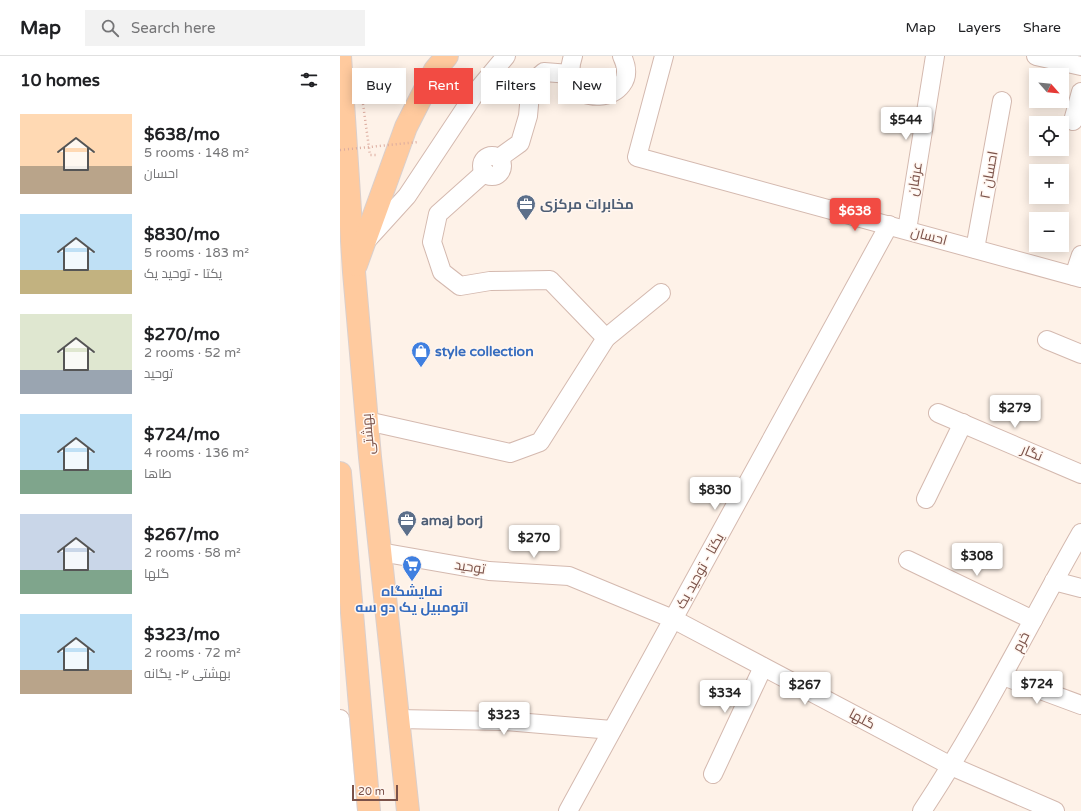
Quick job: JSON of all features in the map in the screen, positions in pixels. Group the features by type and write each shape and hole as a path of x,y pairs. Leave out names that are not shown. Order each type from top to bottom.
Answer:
{"main road":[{"name":"بهشتی","path":"340,56 354,272 367,421 397,720 408,811"},
{"path":"354,272 406,127 435,70 447,56"},
{"path":"340,473 343,540 369,806"}],"street":[{"path":"365,242 407,196 476,92 506,56"},
{"path":"570,68 573,56"},
{"path":"616,89 624,80 626,71 622,56"},
{"name":"احسان","path":"664,56 637,156 1078,277"},
{"name":"عرفان","path":"907,230 935,56"},
{"path":"1036,56 1081,66"},
{"path":"558,73 544,72 531,83 528,116 520,143 499,158 493,156 484,160 482,166 485,172 438,214 432,242 442,272 460,286 490,281 550,280 606,338"},
{"path":"1073,121 1081,92"},
{"name":"احسان ۲","path":"975,249 1002,101"},
{"name":"یکتا - توحید یک","path":"568,811 889,225"},
{"path":"1078,277 1081,255"},
{"path":"367,421 510,453 540,442 606,338 661,293"},
{"path":"1048,340 1081,354"},
{"name":"نگار","path":"938,413 1081,474"},
{"path":"926,499 963,423"},
{"name":"خرم","path":"922,811 951,766 1003,676 1032,620 1081,534"},
{"name":"توحید","path":"380,552 489,571 569,576 673,619"},
{"path":"908,560 1032,620"},
{"path":"1054,581 1081,588"},
{"name":"گلها","path":"673,619 951,766 1055,811"},
{"path":"713,774 763,667"},
{"path":"1003,676 1081,705"},
{"path":"340,720 345,808 369,806"},
{"path":"397,720 504,721 612,730"}],"path":[{"path":"363,104 370,155 396,156"},
{"path":"340,150 418,142"}],"place":[{"name":"مخابرات مرکزی","path":"526,221"},
{"name":"style collection","path":"421,368"},
{"name":"amaj borj","path":"407,537"},
{"name":"نمایشگاه اتومبیل یک دو سه","path":"412,582"}]}
